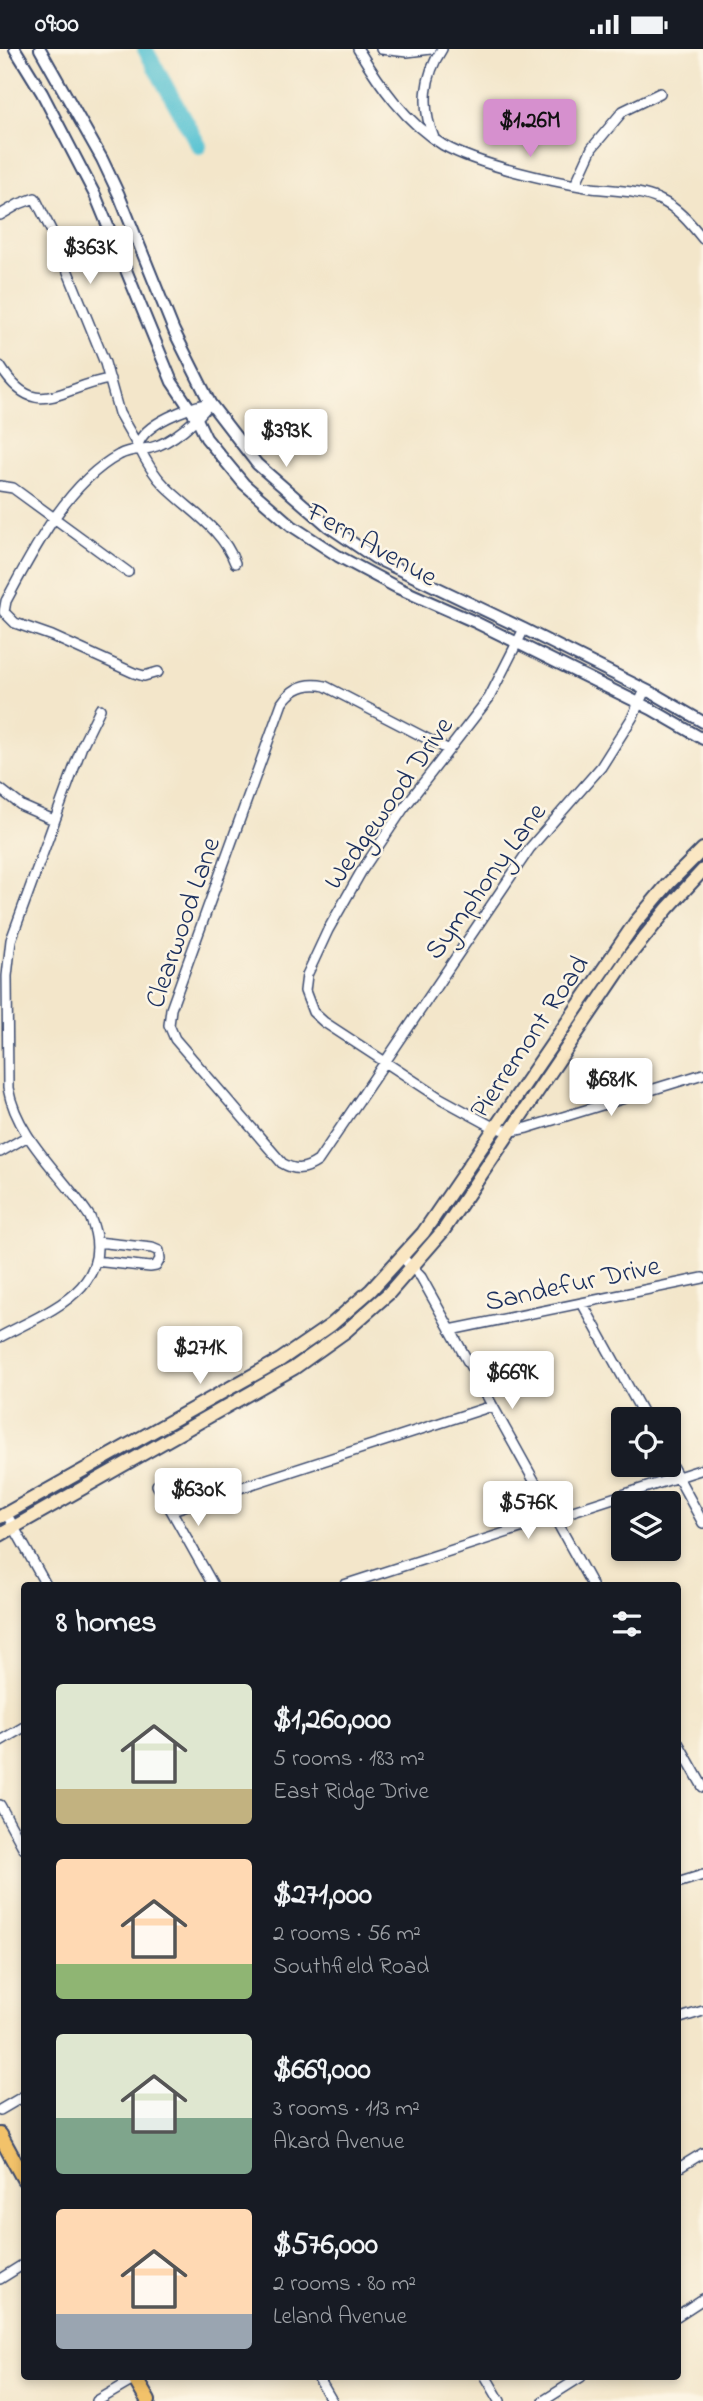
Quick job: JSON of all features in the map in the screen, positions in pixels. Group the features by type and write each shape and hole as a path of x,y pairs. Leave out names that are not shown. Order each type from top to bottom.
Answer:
{"main road":[{"name":"Pierremont Road","path":"3,1515 280,1360 323,1331 362,1298 428,1227 618,947 655,899 703,849"},
{"name":"Pierremont Road","path":"4,1531 287,1373 361,1318 412,1268 443,1231 629,956 703,870"},
{"path":"618,947 629,956"},
{"path":"524,1086 537,1093"},
{"path":"323,1331 331,1342"},
{"path":"220,1394 227,1406"},
{"path":"136,1441 142,1454"},
{"path":"0,2135 21,2174"},
{"path":"138,2380 148,2401"}],"street":[{"name":"Fern Avenue","path":"15,49 96,197 172,382 206,437 233,473 260,499 304,534 338,556 398,588 443,607 639,703 703,739"},
{"name":"Fern Avenue","path":"40,49 102,159 174,331 210,403 257,464 343,538 409,576 524,629 703,722"},
{"path":"358,49 400,108 417,126 461,154 575,185 642,193 658,198 681,214 703,239"},
{"path":"381,49 407,52 431,49"},
{"path":"434,139 426,115 426,91 432,67 442,49"},
{"path":"575,185 592,148 623,111 660,93"},
{"path":"0,215 35,198 56,242 105,363 119,413 157,478 188,504 222,540 235,563"},
{"path":"0,366 9,381 28,396 51,399 92,382 110,379"},
{"path":"139,448 139,439 147,430 189,407 210,403"},
{"path":"158,673 144,676 117,666 52,636 15,623 2,611 22,567 74,494 97,470 120,454 139,448 151,448 197,419 210,403"},
{"path":"0,487 13,488 128,572"},
{"name":"Wedgewood Drive","path":"384,1062 324,1022 310,1007 305,991 307,975 333,920 387,833 489,698 524,629"},
{"name":"Clearwood Lane","path":"384,1062 318,1161 302,1169 293,1168 282,1163 175,1038 170,1025 171,1009 282,703 292,691 306,685 325,685 449,750"},
{"name":"Symphony Lane","path":"384,1062 530,848 601,767 645,690"},
{"path":"0,1337 70,1300 85,1285 95,1261 97,1242 93,1224 83,1206 16,1118 8,1088 4,1011 11,940 82,746 100,709"},
{"path":"0,789 22,806 54,820"},
{"path":"384,1062 440,1098 495,1128 512,1131 703,1075"},
{"path":"0,1151 28,1136"},
{"path":"95,1261 150,1267 156,1266 160,1259 159,1251 152,1248 97,1242"},
{"path":"402,1258 421,1277 590,1582"},
{"name":"Sandefur Drive","path":"450,1330 703,1278"},
{"path":"582,1303 639,1407"},
{"path":"172,1510 492,1406"},
{"path":"681,1476 703,1469"},
{"path":"353,1582 678,1477 703,1523"},
{"path":"157,1485 211,1582"},
{"path":"3,1515 4,1531 44,1582"},
{"path":"0,1741 21,1729"},
{"path":"681,1749 703,1787"},
{"path":"0,1805 21,1844"},
{"path":"681,1882 703,1875"},
{"path":"681,2018 703,2011"},
{"path":"0,2111 21,2099"},
{"path":"681,2167 703,2153"},
{"path":"0,2280 21,2266"},
{"path":"681,2313 703,2299"},
{"path":"97,2401 131,2380"},
{"path":"320,2380 332,2401"},
{"path":"488,2380 500,2401"},
{"path":"543,2401 576,2380"}],"waterway":[{"path":"145,49 199,146"}]}
